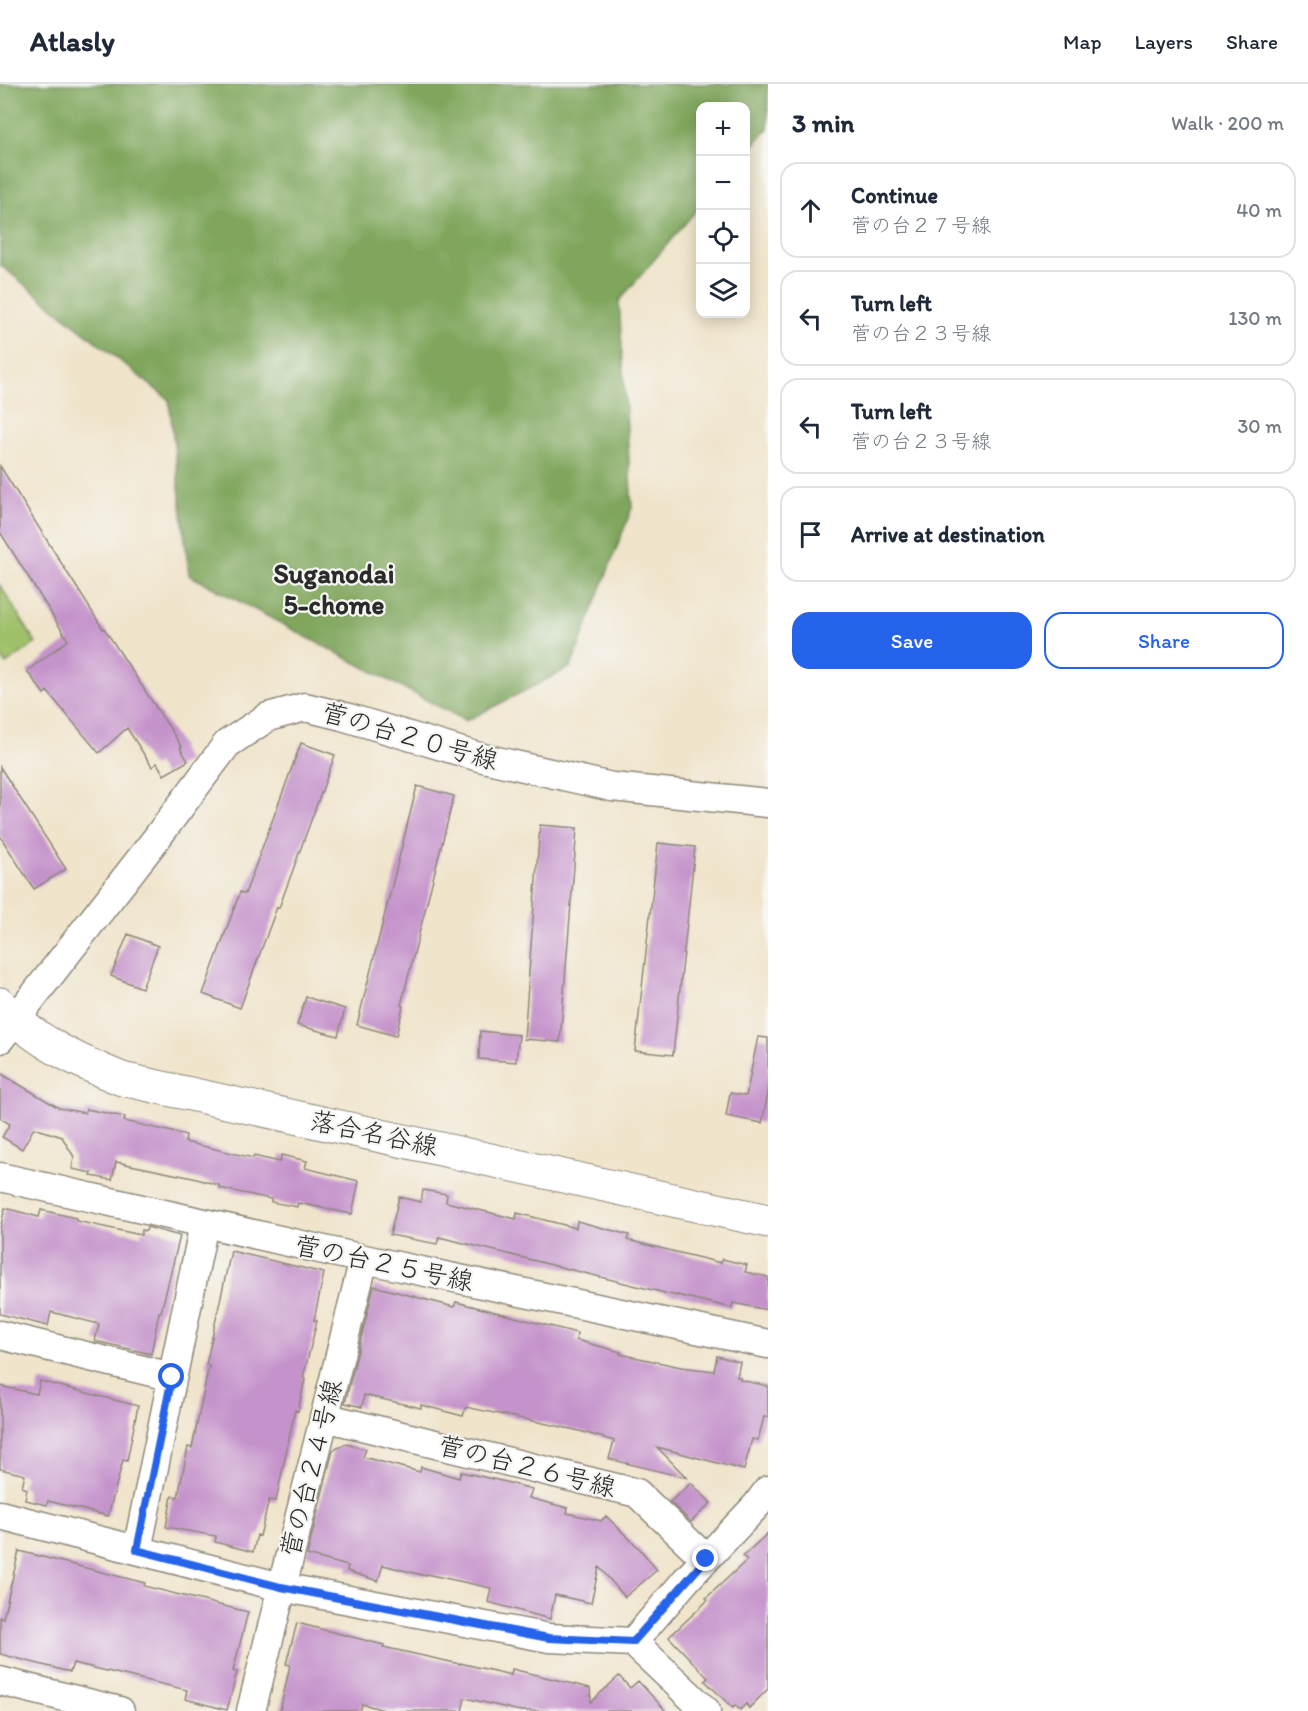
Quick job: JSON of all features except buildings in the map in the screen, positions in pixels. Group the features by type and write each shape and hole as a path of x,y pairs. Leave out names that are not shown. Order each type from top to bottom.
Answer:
{"street":[{"name":"菅の台２０号線","path":"5,1021 156,839 227,744 268,717 305,707 479,757 612,787 768,803"},
{"name":"落合名谷線","path":"5,1021 59,1052 122,1078 768,1221"},
{"name":"菅の台２５号線","path":"0,1178 364,1259 768,1344"},
{"path":"137,1550 204,1224"},
{"name":"菅の台２４号線","path":"251,1711 364,1259"},
{"path":"0,1335 172,1377"},
{"name":"菅の台２６号線","path":"324,1417 637,1493 706,1559"},
{"path":"633,1642 768,1490"},
{"path":"0,1515 281,1587 549,1638 633,1642 706,1711"},
{"path":"0,1681 120,1711"}],"green space":[{"path":"0,84 768,84 768,128 750,149 750,102 696,102 696,211 619,301 632,508 571,667 466,721 189,575 169,400 0,265"},
{"path":"0,585 36,643 6,664 0,655"}],"district":[{"name":"Suganodai 5-chome","path":"334,588"}],"route":[{"path":"172,1377 137,1550 281,1587 549,1638 633,1642 706,1559"}]}
